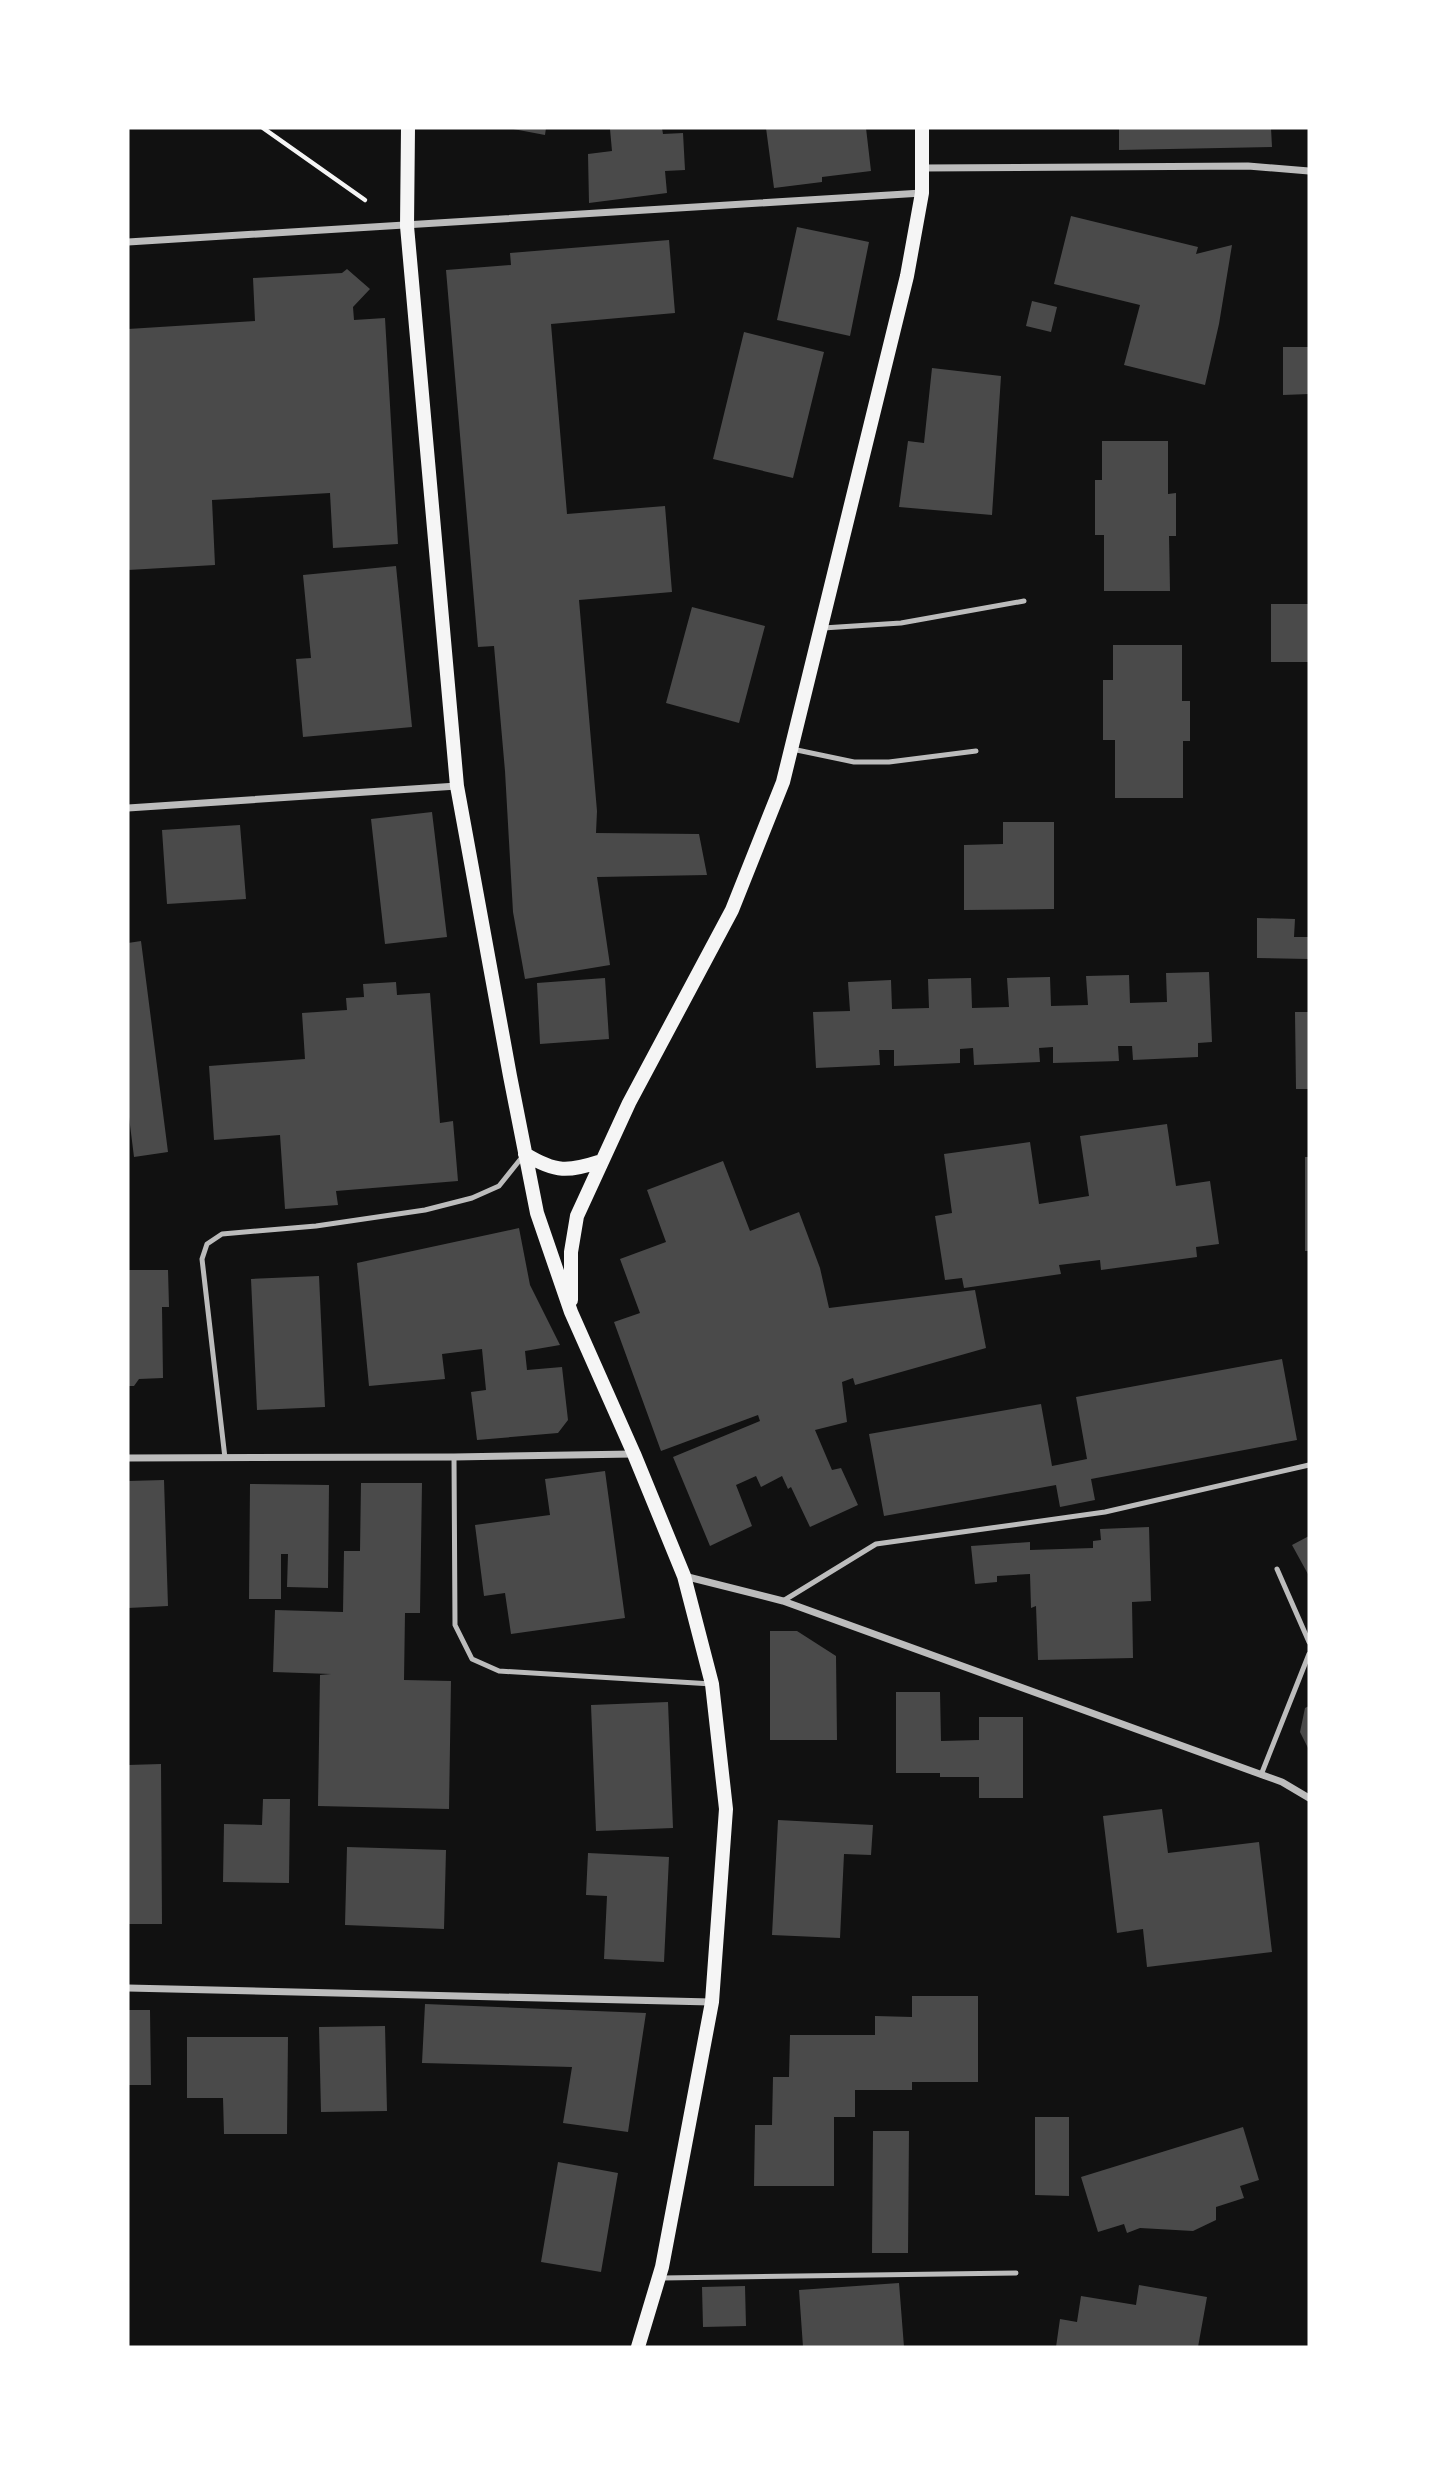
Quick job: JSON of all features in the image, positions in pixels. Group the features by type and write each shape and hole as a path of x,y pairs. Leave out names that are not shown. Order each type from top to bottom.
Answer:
{"main road":[{"path":"408,128 407,226 457,786 524,1154 537,1213 571,1312 684,1576 712,1684 726,1809 712,2002 659,2278 638,2347"},
{"path":"571,1312 571,1252 577,1216 629,1102 732,910 783,782 907,276 922,193 922,128"},
{"path":"524,1154 544,1166 575,1170 603,1161"}],"street":[{"path":"923,168 1248,166 1309,171"},
{"path":"128,242 922,193"},
{"path":"128,808 457,786"},
{"path":"128,1458 634,1454"},
{"path":"684,1576 783,1601 1261,1775 1309,1798"},
{"path":"128,1988 712,2002"}],"lane":[{"path":"821,628 901,623 1024,601"},
{"path":"791,749 855,762 889,762 976,751"},
{"path":"225,1458 202,1259 207,1244 222,1234 316,1226 425,1210 472,1198 499,1186 524,1154"},
{"path":"454,1457 455,1625 472,1659 499,1671 712,1684"},
{"path":"783,1601 876,1544 1105,1512 1309,1465"},
{"path":"1278,1569 1309,1642"},
{"path":"1261,1775 1309,1654"},
{"path":"659,2278 1016,2273"}],"path":[{"path":"263,128 353,193 407,226"}],"building":[{"path":"508,128 546,128 545,135"},
{"path":"662,128 663,134 683,133 685,170 665,171 667,193 589,203 588,154 612,151 610,129"},
{"path":"766,128 866,128 871,171 822,177 822,182 774,188"},
{"path":"1119,128 1271,128 1272,147 1119,150"},
{"path":"1071,216 1198,247 1196,254 1232,245 1219,324 1205,385 1124,365 1140,305 1054,284"},
{"path":"797,227 869,242 850,336 777,320"},
{"path":"669,240 675,313 551,324 567,514 665,506 672,592 579,600 597,811 596,833 699,834 707,875 597,877 610,965 525,979 513,912 494,646 478,647 446,270 511,265 510,253"},
{"path":"347,269 370,289 353,307 354,320 385,318 398,544 333,548 330,493 212,500 215,565 128,570 128,329 255,321 253,278 342,273"},
{"path":"1032,301 1057,307 1051,332 1026,326"},
{"path":"744,332 824,352 793,478 713,459"},
{"path":"1283,347 1309,347 1309,394 1283,395"},
{"path":"932,368 1001,376 992,515 899,507 908,441 924,443"},
{"path":"1102,441 1168,441 1168,494 1176,493 1176,536 1169,536 1170,591 1104,591 1104,535 1095,535 1095,480 1102,480"},
{"path":"396,566 412,727 303,737 296,659 311,658 303,575"},
{"path":"1271,604 1309,604 1309,662 1271,662"},
{"path":"692,607 765,626 739,723 666,703"},
{"path":"1113,645 1182,645 1182,701 1190,701 1190,741 1183,741 1183,798 1115,798 1115,740 1103,740 1103,680 1113,680"},
{"path":"432,812 447,937 385,944 371,819"},
{"path":"1003,822 1054,822 1054,909 964,910 964,845 1003,844"},
{"path":"240,825 246,899 167,904 162,830"},
{"path":"1257,918 1295,919 1294,937 1309,937 1309,959 1257,958"},
{"path":"141,941 168,1152 134,1157 128,1109 128,943"},
{"path":"1209,972 1212,1042 1198,1043 1198,1057 1133,1060 1132,1046 1118,1046 1119,1061 1053,1063 1053,1047 1039,1048 1040,1062 974,1065 973,1048 960,1049 960,1063 894,1066 894,1050 879,1050 880,1065 816,1068 813,1012 850,1011 848,982 891,980 892,1009 929,1008 928,979 971,978 972,1008 1009,1007 1007,978 1050,977 1051,1006 1088,1005 1086,976 1129,975 1130,1003 1167,1002 1166,973"},
{"path":"605,978 609,1039 540,1044 537,983"},
{"path":"396,982 397,995 430,993 440,1123 453,1121 458,1181 336,1191 338,1205 285,1209 280,1135 214,1140 209,1066 305,1059 302,1013 347,1010 346,998 364,997 363,984"},
{"path":"1295,1012 1309,1012 1309,1089 1296,1089"},
{"path":"1167,1124 1176,1186 1210,1181 1219,1244 1196,1247 1197,1257 1101,1270 1100,1260 1059,1265 1061,1274 964,1288 962,1278 945,1280 935,1216 952,1213 944,1154 1030,1142 1039,1204 1089,1196 1080,1136"},
{"path":"1305,1157 1309,1157 1309,1251 1305,1251"},
{"path":"723,1161 750,1231 799,1212 820,1268 829,1308 975,1290 986,1348 855,1385 853,1378 842,1382 847,1422 815,1430 832,1470 841,1468 858,1505 810,1527 791,1487 788,1489 782,1476 761,1487 756,1476 736,1485 752,1526 710,1546 673,1457 760,1421 758,1415 661,1451 614,1322 640,1313 620,1259 666,1242 647,1190"},
{"path":"519,1228 530,1285 560,1345 525,1351 527,1370 562,1367 568,1420 558,1433 477,1440 471,1392 486,1390 482,1349 442,1354 445,1379 369,1386 357,1263"},
{"path":"128,1270 168,1270 169,1307 162,1307 163,1378 139,1379 134,1386 128,1386"},
{"path":"319,1276 325,1407 257,1410 251,1279"},
{"path":"1282,1359 1297,1440 1091,1479 1095,1500 1060,1507 1056,1485 884,1516 869,1434 1041,1404 1052,1466 1087,1459 1076,1397"},
{"path":"605,1471 625,1618 511,1634 505,1593 484,1596 475,1525 550,1515 545,1479"},
{"path":"164,1480 168,1606 128,1608 128,1481"},
{"path":"361,1483 422,1483 420,1613 405,1613 404,1680 451,1681 449,1809 318,1806 320,1675 331,1674 273,1672 275,1610 343,1612 344,1551 360,1551"},
{"path":"250,1484 329,1485 328,1588 287,1587 288,1554 281,1554 281,1599 249,1599"},
{"path":"1149,1527 1151,1601 1132,1602 1133,1658 1038,1660 1036,1606 1031,1608 1030,1574 997,1576 997,1582 975,1584 971,1546 1030,1542 1030,1550 1093,1548 1093,1541 1101,1540 1100,1529"},
{"path":"1309,1536 1309,1576 1292,1545"},
{"path":"770,1631 797,1631 836,1656 837,1740 770,1740"},
{"path":"896,1692 940,1692 941,1741 979,1740 979,1717 1023,1717 1023,1798 979,1798 979,1777 940,1777 940,1773 896,1773"},
{"path":"668,1702 673,1828 596,1831 591,1705"},
{"path":"1309,1706 1309,1750 1300,1732 1305,1708"},
{"path":"161,1764 162,1924 128,1924 128,1765"},
{"path":"263,1799 290,1799 289,1883 223,1882 224,1824 262,1825"},
{"path":"1162,1809 1168,1853 1259,1842 1272,1952 1147,1967 1143,1929 1117,1933 1103,1816"},
{"path":"778,1820 873,1825 871,1855 844,1854 840,1938 772,1935"},
{"path":"347,1847 446,1850 444,1929 345,1925"},
{"path":"588,1853 669,1857 664,1962 604,1959 607,1896 586,1895"},
{"path":"912,1996 978,1996 978,2082 912,2082 912,2090 855,2090 855,2117 834,2117 834,2186 754,2186 755,2125 772,2125 773,2077 789,2077 790,2035 875,2035 875,2016 912,2017"},
{"path":"425,2004 646,2013 628,2132 563,2123 572,2067 422,2063"},
{"path":"128,2010 150,2010 151,2085 128,2085"},
{"path":"385,2026 387,2111 321,2112 319,2027"},
{"path":"187,2037 288,2037 287,2134 224,2134 223,2098 187,2098"},
{"path":"1035,2117 1069,2117 1069,2196 1035,2195"},
{"path":"1243,2127 1259,2180 1240,2186 1244,2198 1216,2207 1216,2220 1193,2231 1140,2228 1127,2233 1124,2224 1098,2232 1081,2177"},
{"path":"873,2131 909,2131 908,2253 872,2253"},
{"path":"558,2162 618,2173 601,2272 541,2262"},
{"path":"899,2283 904,2347 803,2347 799,2290"},
{"path":"1139,2285 1207,2297 1198,2347 1056,2347 1060,2319 1077,2322 1081,2296 1136,2305"},
{"path":"745,2286 746,2326 703,2327 702,2287"}]}
